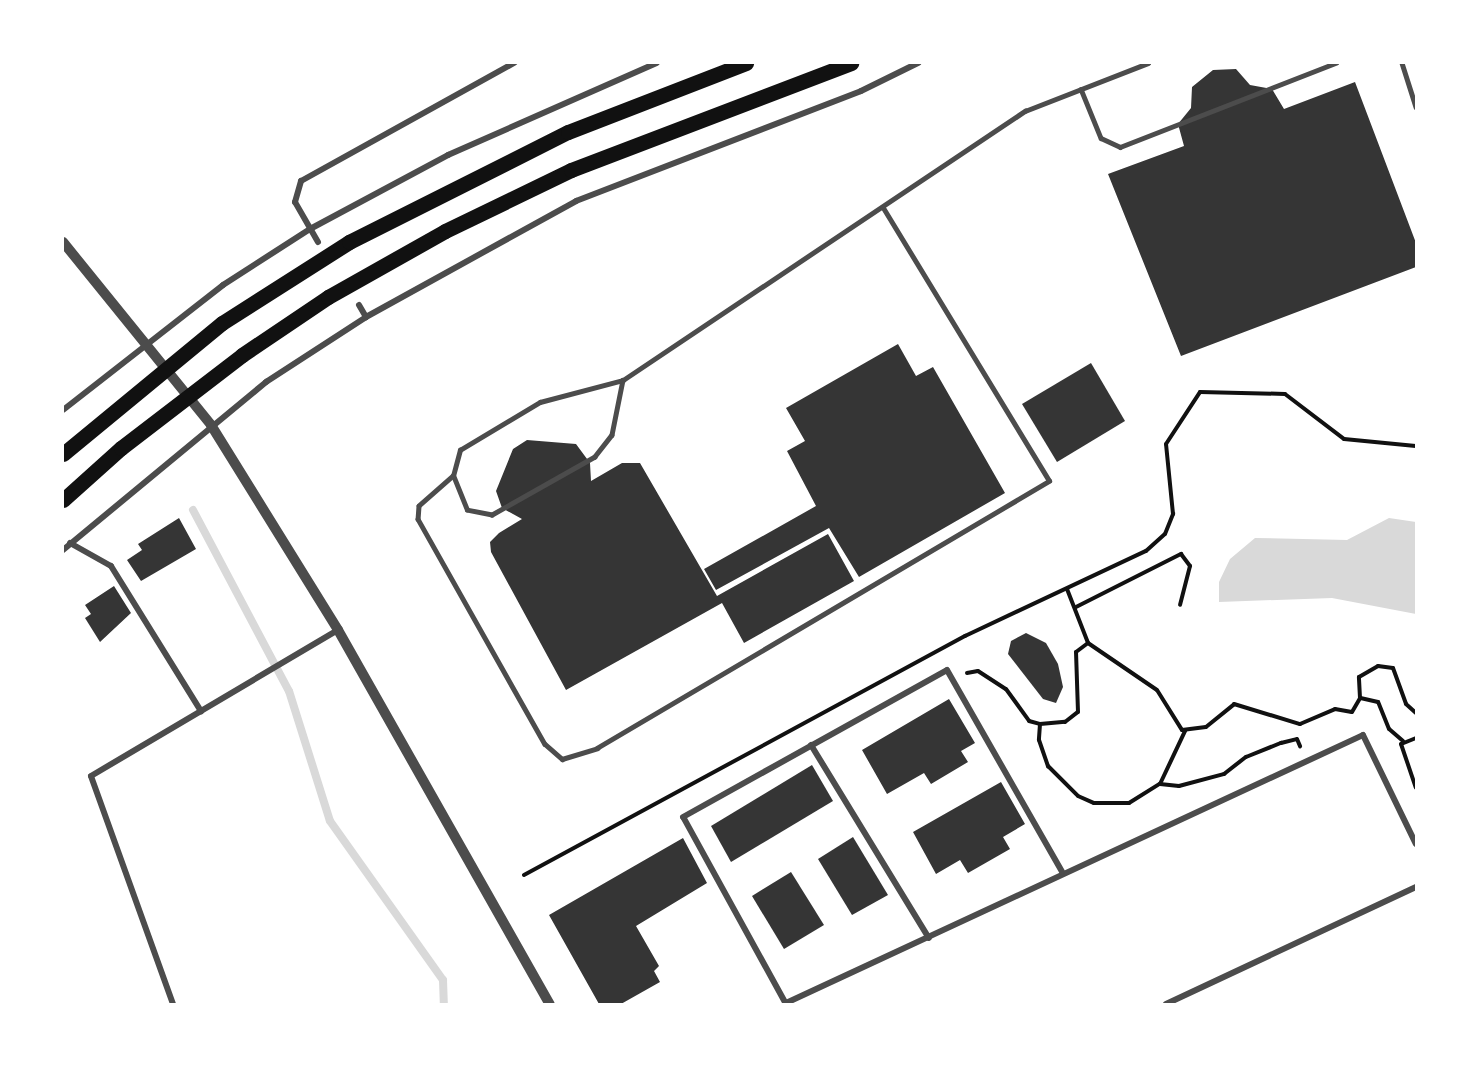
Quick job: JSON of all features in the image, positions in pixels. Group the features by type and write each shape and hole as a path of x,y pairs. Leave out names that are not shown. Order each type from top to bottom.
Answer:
{"main road":[{"path":"63,454 222,323 349,242 456,184 568,132 746,63"},
{"path":"63,500 121,448 242,356 396,259 571,170 851,63"}],"street":[{"path":"318,242 293,194 301,181 514,63"},
{"path":"63,410 145,342 310,229 448,155 657,63"},
{"path":"63,550 211,425 266,382 366,317 576,201 861,91 918,63"},
{"path":"63,242 211,425 338,630 550,1004"},
{"path":"359,305 366,317"},
{"path":"70,543 111,566 201,711"},
{"path":"173,1004 91,776 338,630"},
{"path":"1062,872 947,670 683,817 786,1004 929,938 1062,872 1362,735 1416,844"},
{"path":"811,745 929,938"},
{"path":"1166,1004 1416,887"}],"lane":[{"path":"883,208 1049,481 597,748 562,759 545,744 418,519 418,506 453,476 460,450 540,402 623,380 1025,111 1148,63"},
{"path":"1081,89 1101,138 1120,147 1336,63"},
{"path":"1402,63 1416,107"},
{"path":"453,476 467,510 492,515 585,463 605,448 612,435 623,380"}],"path":[{"path":"524,875 965,636 1126,563 1165,534 1173,514 1166,444 1200,392 1285,394 1344,440 1416,446"},
{"path":"1076,607 1181,555 1190,566 1180,605"},
{"path":"1067,589 1076,607 1088,643 1157,690 1185,730"},
{"path":"953,680 970,671 993,678 1029,721 1040,724 1065,722 1078,712 1076,652 1088,643"},
{"path":"1185,730 1206,727 1234,704 1300,724 1335,709 1352,711 1360,698 1359,677 1366,670 1393,668 1406,704 1416,713"},
{"path":"1360,698 1378,702 1389,729 1403,741"},
{"path":"1040,724 1041,753 1078,796 1094,803 1129,803 1160,784 1185,730"},
{"path":"1403,741 1416,738"},
{"path":"1160,784 1179,786 1224,774 1259,751 1297,739 1307,760"},
{"path":"1403,741 1402,759 1416,788"}],"shaded area":[{"path":"1389,518 1416,522 1416,614 1332,598 1219,602 1219,582 1230,559 1255,538 1347,540"}],"building":[{"path":"1236,69 1250,85 1272,89 1284,109 1355,82 1416,243 1416,267 1181,356 1108,174 1184,146 1178,124 1191,108 1192,87 1213,70"},
{"path":"898,344 916,376 933,367 1005,493 859,577 829,528 716,590 704,569 816,506 787,451 805,441 786,408"},
{"path":"1091,363 1125,421 1057,462 1022,404"},
{"path":"527,440 576,444 590,463 591,481 622,463 640,463 717,596 828,534 854,581 744,643 722,603 566,690 491,552 490,542 499,533 522,519 502,508 496,491 513,449"},
{"path":"179,518 196,549 141,581 127,560 142,550 138,544"},
{"path":"114,586 131,613 100,642 85,618 91,614 85,605"},
{"path":"1026,633 1046,643 1058,664 1063,687 1056,703 1043,699 1008,654 1011,641"},
{"path":"949,699 975,743 961,751 968,762 931,784 924,773 887,794 862,750"},
{"path":"812,765 833,801 731,862 711,826"},
{"path":"1001,782 1025,824 1003,837 1010,849 968,873 960,860 936,874 913,832"},
{"path":"853,837 888,895 852,915 818,859"},
{"path":"683,838 707,883 636,926 659,966 654,971 660,982 621,1004 599,1004 549,915"},
{"path":"791,872 824,925 784,949 752,896"}],"waterway":[{"path":"193,510 289,691 330,821 443,980 444,1004"}]}
